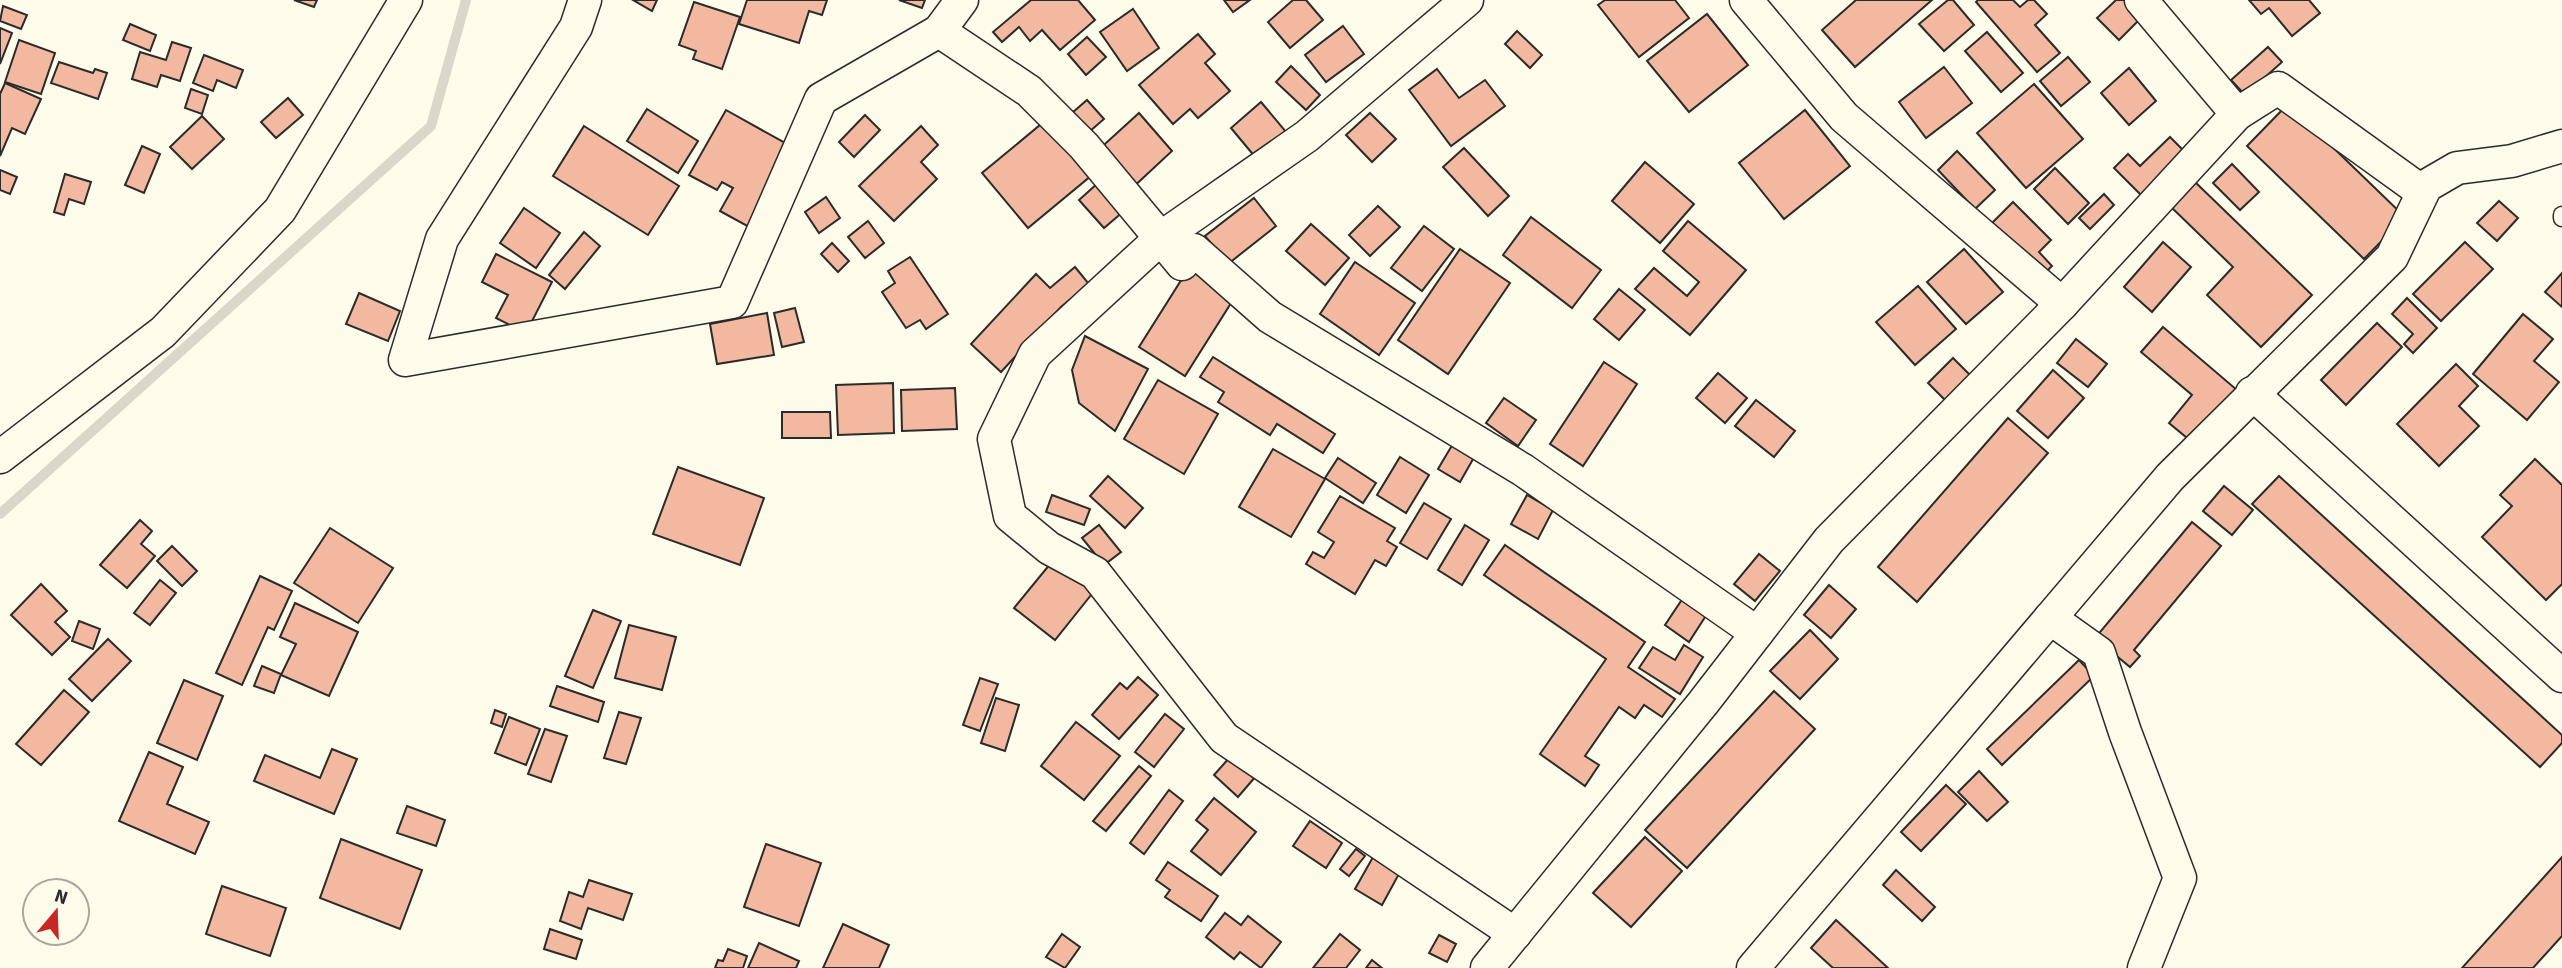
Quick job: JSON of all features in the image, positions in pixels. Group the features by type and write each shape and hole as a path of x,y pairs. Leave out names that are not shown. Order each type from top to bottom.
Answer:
{"street":[{"path":"0,457 163,332 280,210 406,0"},
{"path":"585,0 576,27 442,239 405,360 732,302 821,99 939,31 962,0"},
{"path":"1466,0 1307,136 1162,237 1035,354 994,439 1010,516 1049,548 1095,573 1224,738 1515,934"},
{"path":"1746,0 1844,117 2062,304"},
{"path":"2141,0 2237,114"},
{"path":"939,31 1029,91 1084,146 1182,264 1194,250 1270,317 1523,470 1757,633"},
{"path":"1487,968 1829,540 2062,304 2237,114 2278,88 2421,191"},
{"path":"1754,968 2170,477 2392,257 2421,191 2457,168 2512,161 2562,146"},
{"path":"2252,393 2562,676"},
{"path":"2050,618 2099,653 2124,732 2180,878 2144,968"}],"building":[{"path":"294,0 317,0 314,7"},
{"path":"633,0 657,0 652,11"},
{"path":"747,0 827,0 822,15 809,11 799,43 739,24"},
{"path":"899,0 925,0 922,8"},
{"path":"1031,0 1078,0 1095,20 1060,50 1042,30 1030,41 1019,27 1002,42 993,32"},
{"path":"1224,0 1250,0 1233,12"},
{"path":"1293,0 1306,0 1323,20 1290,48 1268,22"},
{"path":"1605,0 1675,0 1689,18 1639,57 1598,5"},
{"path":"1856,0 1932,0 1855,67 1822,30"},
{"path":"1948,0 1953,0 1974,25 1944,51 1919,24"},
{"path":"2013,0 2020,7 2028,0 2034,0 2047,14 2035,25 2060,53 2037,72 1976,2"},
{"path":"2116,0 2125,0 2142,17 2119,40 2097,18"},
{"path":"2249,0 2309,0 2320,13 2292,36 2269,8 2261,14"},
{"path":"694,2 740,17 722,69 693,59 696,51 679,45"},
{"path":"3,6 27,15 21,29 0,21"},
{"path":"1133,9 1159,48 1127,71 1100,32"},
{"path":"1707,14 1748,65 1689,112 1647,61"},
{"path":"130,24 156,35 150,51 123,40"},
{"path":"1343,26 1364,54 1326,82 1305,55"},
{"path":"0,28 12,33 0,64"},
{"path":"1517,31 1542,55 1530,68 1505,44"},
{"path":"1987,32 2023,73 2001,92 1965,51"},
{"path":"1198,34 1215,54 1205,63 1230,91 1198,118 1190,109 1173,124 1139,85"},
{"path":"1087,37 1106,57 1086,75 1068,54"},
{"path":"19,40 55,53 41,94 5,82"},
{"path":"172,42 191,48 180,81 161,75 157,87 132,79 140,52 166,60"},
{"path":"2268,47 2282,62 2245,95 2231,80"},
{"path":"204,55 243,70 236,88 217,80 213,91 193,83"},
{"path":"2068,57 2090,82 2061,106 2040,81"},
{"path":"59,62 93,73 95,69 107,73 98,99 51,83"},
{"path":"1291,66 1320,95 1306,110 1276,82"},
{"path":"1944,67 1972,103 1926,138 1899,102"},
{"path":"2129,68 2156,101 2129,125 2101,93"},
{"path":"1437,69 1459,98 1485,80 1505,106 1451,146 1409,90"},
{"path":"5,83 41,99 25,134 12,128 0,156 0,94"},
{"path":"2034,84 2083,139 2026,188 1977,133"},
{"path":"191,89 208,95 202,114 185,108"},
{"path":"288,98 303,115 276,138 261,122"},
{"path":"1087,100 1104,119 1082,138 1065,119"},
{"path":"1261,102 1287,133 1256,158 1231,128"},
{"path":"2288,104 2405,217 2364,259 2247,146"},
{"path":"647,109 698,141 678,173 627,141"},
{"path":"726,110 794,148 749,227 720,211 733,188 722,182 717,190 689,175"},
{"path":"1805,110 1850,166 1784,219 1739,163"},
{"path":"1139,113 1172,151 1129,191 1095,153"},
{"path":"1370,113 1396,139 1372,162 1346,135"},
{"path":"865,115 880,130 854,157 839,142"},
{"path":"202,116 224,139 192,169 170,147"},
{"path":"1046,120 1092,175 1028,228 982,173"},
{"path":"584,126 679,186 648,235 553,176"},
{"path":"921,126 938,145 921,162 937,179 894,221 859,186"},
{"path":"2170,137 2187,154 2143,197 2114,168 2128,154 2140,166"},
{"path":"142,146 160,154 144,193 125,185"},
{"path":"1464,148 1509,196 1488,216 1443,167"},
{"path":"1957,151 1995,190 1975,209 1938,170"},
{"path":"1645,162 1694,204 1660,243 1612,201"},
{"path":"2232,164 2259,192 2240,210 2213,183"},
{"path":"2055,168 2089,203 2068,224 2034,189"},
{"path":"0,170 17,177 10,194 0,190"},
{"path":"65,174 91,182 84,204 69,199 64,215 54,212"},
{"path":"2194,181 2312,295 2261,347 2207,295 2233,267 2170,206"},
{"path":"1098,183 1124,211 1104,228 1079,200"},
{"path":"2104,194 2114,205 2090,229 2079,218"},
{"path":"826,197 840,218 819,233 805,212"},
{"path":"1254,198 1276,226 1228,264 1205,236"},
{"path":"2499,201 2518,218 2497,241 2477,223"},
{"path":"2013,202 2051,240 2039,252 2052,266 2039,279 1988,227"},
{"path":"1378,206 1400,227 1370,256 1349,235"},
{"path":"524,208 560,233 536,268 500,243"},
{"path":"1531,217 1601,270 1572,308 1503,255"},
{"path":"868,221 884,243 865,258 848,237"},
{"path":"1688,221 1746,270 1690,335 1635,289 1654,268 1687,296 1699,282 1663,251"},
{"path":"1311,224 1349,258 1325,285 1286,251"},
{"path":"1424,226 1454,249 1422,291 1391,268"},
{"path":"584,232 600,246 565,289 549,275"},
{"path":"2163,242 2191,267 2152,312 2124,287"},
{"path":"2465,242 2493,269 2441,321 2413,294"},
{"path":"832,243 849,261 838,272 821,254"},
{"path":"1460,249 1510,283 1448,374 1398,340"},
{"path":"1964,249 2003,292 1966,324 1927,282"},
{"path":"496,254 552,282 526,333 496,318 508,295 482,282"},
{"path":"910,257 948,314 926,329 920,320 906,328 882,292 895,283 888,271"},
{"path":"1355,262 1415,303 1379,355 1320,314"},
{"path":"1192,263 1238,292 1185,376 1139,347"},
{"path":"1075,267 1089,284 1061,307 1001,372 971,344 1036,274 1050,288"},
{"path":"2562,273 2562,307 2545,292"},
{"path":"1918,286 1956,329 1915,365 1876,322"},
{"path":"1619,289 1645,310 1619,340 1594,319"},
{"path":"359,293 400,311 388,341 346,324"},
{"path":"2407,298 2437,328 2413,353 2404,344 2413,334 2392,314"},
{"path":"795,308 804,342 782,347 774,313"},
{"path":"767,313 774,355 717,364 710,324"},
{"path":"2523,314 2553,339 2534,361 2559,382 2527,420 2473,374"},
{"path":"2377,323 2402,347 2346,405 2321,380"},
{"path":"2163,327 2237,390 2192,442 2169,423 2192,395 2141,352"},
{"path":"1085,336 1148,369 1115,431 1079,403 1072,370"},
{"path":"2076,339 2107,364 2088,387 2057,363"},
{"path":"1213,357 1335,434 1323,453 1277,424 1270,435 1218,402 1224,392 1200,377"},
{"path":"1953,358 1975,380 1949,404 1928,383"},
{"path":"1604,362 1637,384 1583,466 1550,444"},
{"path":"2456,364 2478,386 2459,406 2479,426 2439,466 2397,424"},
{"path":"2053,370 2084,398 2048,438 2017,411"},
{"path":"1718,373 1747,398 1725,423 1696,398"},
{"path":"1158,380 1218,414 1184,474 1124,439"},
{"path":"893,383 894,433 838,435 836,385"},
{"path":"955,388 957,429 902,431 901,390"},
{"path":"1504,398 1536,420 1518,446 1486,423"},
{"path":"1756,400 1795,431 1774,457 1735,426"},
{"path":"782,412 830,412 831,438 782,438"},
{"path":"2008,418 2048,453 1917,602 1878,567"},
{"path":"1454,442 1476,454 1460,482 1438,469"},
{"path":"1273,449 1325,479 1291,537 1239,507"},
{"path":"1400,457 1429,475 1406,513 1377,495"},
{"path":"1338,458 1376,483 1363,503 1325,478"},
{"path":"2535,459 2562,485 2562,584 2546,600 2482,537 2512,506 2500,495"},
{"path":"678,467 764,498 740,565 653,534"},
{"path":"1108,476 1143,508 1125,528 1090,496"},
{"path":"2279,476 2562,735 2562,743 2540,767 2252,504"},
{"path":"2224,486 2253,510 2232,535 2203,511"},
{"path":"1052,495 1090,509 1084,525 1046,512"},
{"path":"1527,495 1553,510 1538,539 1511,524"},
{"path":"1340,496 1395,528 1387,541 1397,547 1386,566 1375,560 1355,594 1306,564 1313,552 1324,558 1334,542 1318,532"},
{"path":"1424,503 1451,519 1427,559 1400,543"},
{"path":"140,520 152,531 141,544 155,556 127,588 100,565"},
{"path":"2192,522 2221,546 2134,650 2140,656 2130,667 2095,638"},
{"path":"1099,525 1121,552 1104,565 1082,538"},
{"path":"1465,525 1489,540 1462,585 1438,570"},
{"path":"330,528 393,568 358,623 294,583"},
{"path":"1505,545 1645,642 1628,667 1675,699 1662,717 1644,705 1635,718 1619,707 1585,756 1599,765 1585,786 1540,754 1606,659 1484,575"},
{"path":"172,546 197,571 182,586 157,561"},
{"path":"1759,554 1780,571 1755,601 1734,584"},
{"path":"1055,558 1095,590 1055,640 1014,608"},
{"path":"260,576 292,591 274,630 268,627 242,685 216,673"},
{"path":"160,580 176,593 150,625 134,613"},
{"path":"41,584 67,611 55,622 70,637 52,655 11,615"},
{"path":"1829,585 1856,609 1831,638 1804,615"},
{"path":"1683,598 1707,614 1689,642 1665,625"},
{"path":"295,603 358,632 329,696 281,675 296,644 280,637"},
{"path":"593,610 621,621 593,688 565,676"},
{"path":"79,621 100,629 93,649 72,641"},
{"path":"629,625 676,637 662,690 615,678"},
{"path":"1810,630 1838,659 1800,699 1770,671"},
{"path":"108,639 131,661 92,701 69,679"},
{"path":"1684,645 1703,657 1680,694 1639,668 1653,647 1675,660"},
{"path":"2079,660 2094,676 2002,765 1987,749"},
{"path":"262,666 281,674 274,693 254,686"},
{"path":"1138,677 1158,695 1119,739 1092,715 1120,683 1127,689"},
{"path":"980,678 998,684 980,731 963,725"},
{"path":"184,680 223,696 197,760 157,743"},
{"path":"557,686 604,702 598,722 550,706"},
{"path":"64,690 89,712 41,765 16,744"},
{"path":"1774,691 1815,729 1687,868 1645,830"},
{"path":"996,698 1019,705 1005,751 981,743"},
{"path":"495,710 506,714 502,727 491,723"},
{"path":"619,712 641,718 626,764 604,758"},
{"path":"1165,714 1184,729 1154,767 1135,752"},
{"path":"509,717 540,729 526,765 495,753"},
{"path":"1076,722 1120,756 1084,800 1041,766"},
{"path":"545,729 567,736 551,782 528,774"},
{"path":"1238,748 1262,769 1238,797 1214,775"},
{"path":"332,749 357,759 334,814 254,781 265,755 320,778"},
{"path":"149,752 183,767 167,804 209,822 195,854 119,821"},
{"path":"1139,766 1151,776 1106,831 1093,821"},
{"path":"1979,771 2008,802 1987,821 1958,792"},
{"path":"1946,785 1966,804 1921,851 1901,832"},
{"path":"1169,790 1183,801 1144,854 1130,843"},
{"path":"1214,798 1256,832 1221,875 1191,851 1208,830 1196,820"},
{"path":"407,806 445,820 436,846 397,833"},
{"path":"1310,821 1342,843 1326,868 1293,846"},
{"path":"1645,837 1682,871 1631,927 1593,893"},
{"path":"341,839 422,870 400,929 320,898"},
{"path":"766,844 821,863 799,926 744,907"},
{"path":"1356,849 1365,856 1349,876 1340,869"},
{"path":"1373,857 1400,872 1382,905 1355,889"},
{"path":"2562,857 2562,936 2533,968 2462,968"},
{"path":"1168,862 1218,896 1201,921 1165,897 1170,890 1156,880"},
{"path":"1896,870 1935,907 1922,921 1883,885"},
{"path":"589,880 632,894 623,920 588,908 581,929 560,921 569,892 583,897"},
{"path":"222,886 286,908 270,956 206,934"},
{"path":"1225,913 1241,925 1248,916 1281,942 1261,968 1240,952 1234,959 1206,937"},
{"path":"1836,920 1888,968 1833,968 1811,948"},
{"path":"843,924 889,945 879,968 823,968"},
{"path":"550,929 582,940 576,959 544,949"},
{"path":"1062,934 1080,947 1065,968 1046,957"},
{"path":"1340,934 1360,950 1346,968 1313,968"},
{"path":"1439,935 1456,944 1447,962 1429,953"},
{"path":"759,943 799,961 796,968 748,968"},
{"path":"728,949 747,956 743,968 715,968 718,960 723,961"},
{"path":"1372,960 1382,968 1366,968"}],"waterway":[{"path":"0,514 431,126 466,0"}]}
